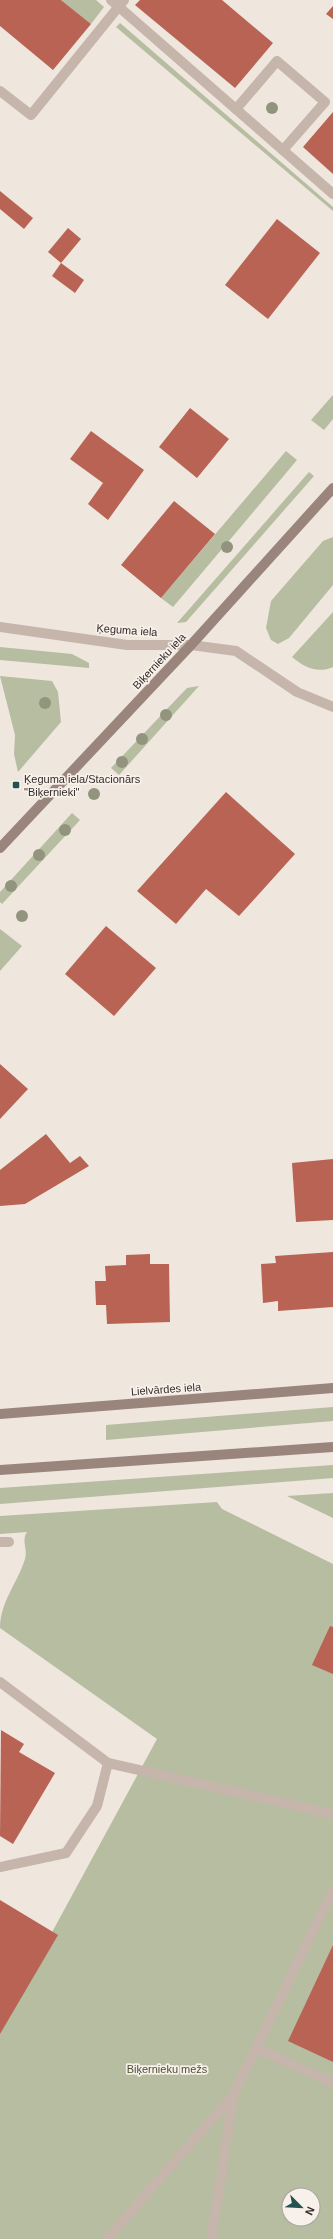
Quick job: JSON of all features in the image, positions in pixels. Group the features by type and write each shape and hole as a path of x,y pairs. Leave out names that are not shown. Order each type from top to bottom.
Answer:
{"main road":[{"name":"Biķernieku iela","path":"0,848 191,646 333,488"},
{"name":"Lielvārdes iela","path":"0,1414 333,1388"},
{"path":"0,1470 333,1447"}],"street":[{"path":"0,91 31,115 118,2 236,109 333,194"},
{"path":"236,109 277,61 325,102 283,150"},
{"name":"Ķeguma iela","path":"0,627 127,644 191,646 236,651 297,692 333,707"},
{"path":"0,1682 108,1763 333,1814"},
{"path":"0,1867 66,1853 97,1806 108,1763"},
{"path":"107,2239 234,2093 333,1890"},
{"path":"256,2048 333,2083"},
{"path":"211,2239 234,2093"}],"green space":[{"path":"61,0 96,0 104,7 91,24"},
{"path":"120,23 333,207 333,211 116,27"},
{"path":"333,395 333,419 324,430 311,420"},
{"path":"286,451 297,460 228,542 233,546 227,553 222,549 173,607 161,598"},
{"path":"309,472 314,476 186,622 177,623"},
{"path":"333,537 333,585 289,638 278,644 271,640 266,628 271,601 323,541"},
{"path":"333,612 333,667 316,670 301,664 292,657"},
{"path":"0,647 72,654 89,663 89,668 0,660"},
{"path":"0,676 52,681 58,692 61,722 18,772 14,754 15,735"},
{"path":"199,686 119,775 111,768 187,688"},
{"path":"72,813 80,820 2,904 0,902 0,892"},
{"path":"0,929 22,946 0,971"},
{"path":"333,1407 333,1421 106,1440 106,1425"},
{"path":"333,1465 333,1478 0,1504 0,1488"},
{"path":"333,1493 333,1518 287,1496"},
{"name":"Biķernieku mežs","path":"217,1502 222,1509 333,1564 333,2239 0,2239 0,2028 157,1739 0,1628 3,1609 25,1559 25,1535 27,1532 0,1534 0,1516"}],"building":[{"path":"0,0 61,0 91,24 53,70 0,26"},
{"path":"140,0 222,0 273,43 235,88 135,5"},
{"path":"333,6 333,19 326,14"},
{"path":"333,112 333,174 303,147"},
{"path":"0,191 33,218 24,229 0,209"},
{"path":"277,219 320,253 268,319 225,285"},
{"path":"68,228 81,239 61,263 48,252"},
{"path":"61,263 84,280 75,293 52,276"},
{"path":"190,408 229,439 197,478 159,447"},
{"path":"91,431 144,470 108,520 88,504 103,483 70,459"},
{"path":"174,501 215,534 161,598 121,565"},
{"path":"226,792 295,854 239,916 206,889 176,924 137,891"},
{"path":"106,926 156,968 114,1016 65,974"},
{"path":"0,1064 28,1089 0,1119"},
{"path":"46,1134 70,1163 80,1156 89,1166 25,1204 0,1206 0,1170"},
{"path":"333,1159 333,1220 296,1222 292,1163"},
{"path":"333,1252 333,1307 278,1311 278,1301 263,1303 261,1264 276,1263 275,1256"},
{"path":"150,1254 150,1264 169,1264 170,1322 107,1324 106,1305 96,1305 95,1281 106,1281 105,1266 126,1265 126,1255"},
{"path":"330,1626 333,1627 333,1674 312,1665"},
{"path":"1,1730 24,1744 19,1752 55,1773 13,1844 0,1836"},
{"path":"0,1900 58,1935 0,2034"},
{"path":"333,1945 333,2062 288,2041"}],"place":[{"name":"Ķeguma iela/Stacionārs \"Biķernieki\"","path":"16,785"}]}
